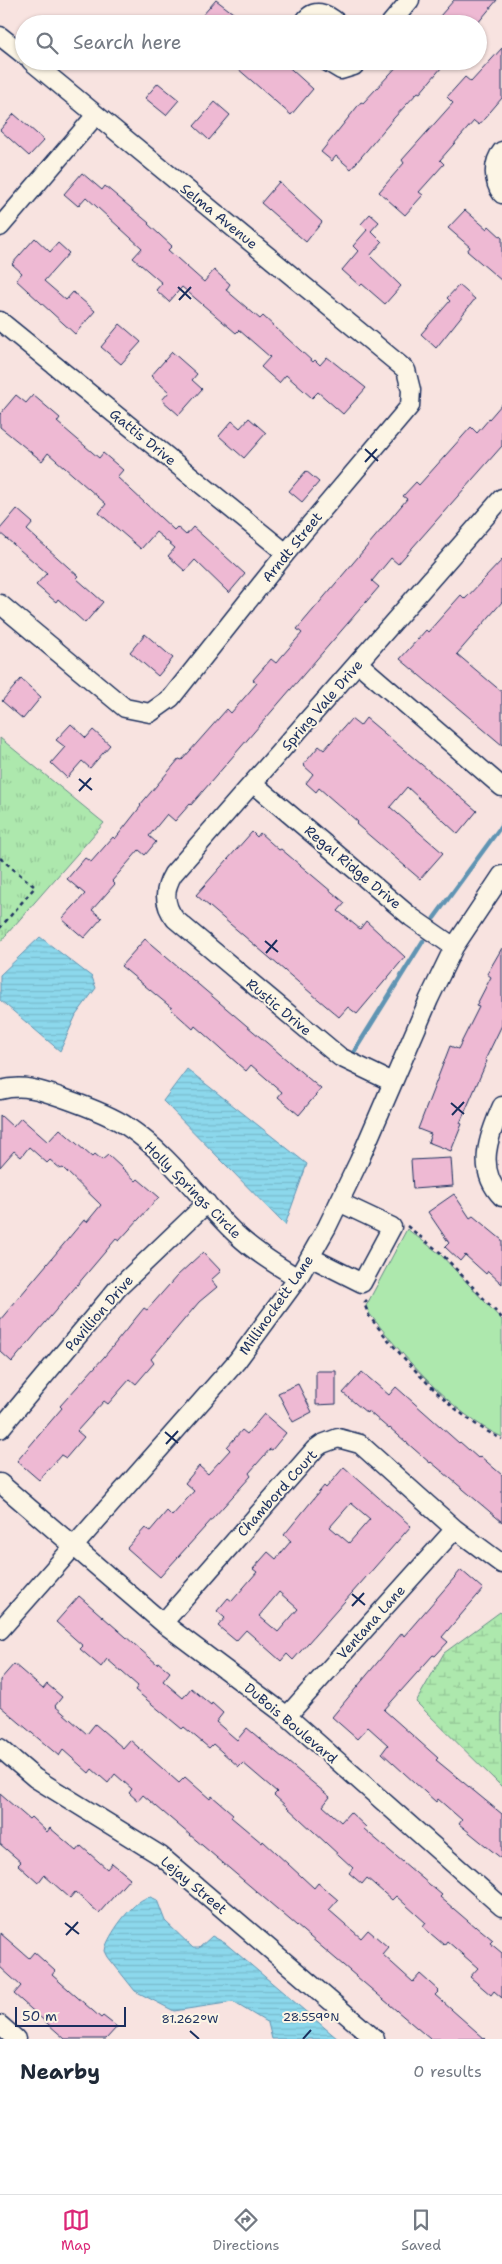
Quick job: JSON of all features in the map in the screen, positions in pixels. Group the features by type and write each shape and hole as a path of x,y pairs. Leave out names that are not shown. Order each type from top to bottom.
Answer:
{"street":[{"path":"398,15 410,0"},
{"path":"310,15 315,12 328,15"},
{"path":"0,36 15,48"},
{"name":"Selma Avenue","path":"42,70 406,370"},
{"path":"0,227 96,114"},
{"path":"502,151 494,173 497,188 502,194"},
{"name":"Gattis Drive","path":"0,321 286,553"},
{"name":"Arndt Street","path":"0,604 126,708 150,714 171,698 286,553 410,406 410,390 406,370"},
{"name":"Spring Vale Drive","path":"174,919 166,905 165,896 169,881 502,498"},
{"path":"358,664 502,787"},
{"name":"Regal Ridge Drive","path":"254,784 411,917 454,947"},
{"name":"Millinockett Lane","path":"0,1630 238,1361 298,1278 339,1202 454,947 502,875"},
{"name":"Rustic Drive","path":"174,919 340,1057 392,1082"},
{"name":"Holly Springs Circle","path":"0,1090 23,1086 34,1088 74,1102 128,1126 158,1152 236,1234 260,1255 298,1278"},
{"path":"502,1106 492,1128 486,1153 490,1178 502,1197"},
{"path":"310,1257 362,1283 392,1227 339,1202"},
{"name":"Pavillion Drive","path":"0,1429 117,1289 207,1203"},
{"name":"Chambord Court","path":"163,1623 315,1449 330,1440 346,1439 360,1444 455,1529 502,1564"},
{"path":"0,1483 74,1546"},
{"name":"Ventana Lane","path":"287,1716 455,1529"},
{"name":"DuBois Boulevard","path":"74,1546 163,1623 287,1716 502,1907"},
{"name":"Lejay Street","path":"0,1748 35,1778 161,1856 375,2039"},
{"path":"0,2025 16,2039"}],"path":[{"path":"0,858 35,887 0,928"},
{"path":"405,1224 420,1234 441,1253 502,1318"},
{"path":"366,1300 364,1308 369,1316 418,1373 473,1422 502,1439"}],"green space":[{"path":"0,738 104,823 0,942"},
{"path":"407,1229 440,1254 502,1320 502,1437 483,1427 447,1399 413,1365 369,1313 366,1306"},
{"path":"500,1612 502,1614 502,1787 416,1702 444,1653"}],"water":[{"path":"40,937 92,977 96,988 76,1015 60,1051 0,1000 0,975"},
{"path":"187,1069 307,1164 285,1225 163,1101"},
{"path":"151,1897 157,1900 165,1921 193,1948 199,1948 212,1936 225,1943 338,2039 272,2039 268,2023 233,2002 174,2011 135,1991 105,1951 109,1940 124,1916 138,1903"}],"building":[{"path":"216,0 236,15 203,15"},
{"path":"454,0 497,0 484,15 441,15"},
{"path":"502,48 502,98 479,125 474,121 440,160 444,164 419,192 423,195 405,215 379,192 404,163 402,160 453,103 447,97 465,77 471,82 482,70 487,70 487,64"},
{"path":"239,70 292,70 313,89 291,115"},
{"path":"394,70 439,70 420,93 418,92 394,118 351,169 336,156 332,161 321,152 361,102 363,103"},
{"path":"158,83 179,100 166,115 145,98"},
{"path":"215,102 230,115 209,140 194,126"},
{"path":"14,114 44,140 29,156 0,130"},
{"path":"82,173 102,190 105,186 149,223 172,246 168,250 204,282 214,270 230,284 226,290 260,319 263,316 313,362 315,360 320,365 327,357 366,388 343,414 318,392 312,398 286,375 279,383 261,367 270,357 239,330 236,333 182,287 169,302 156,290 162,283 133,258 142,248 86,197 78,206 64,194"},
{"path":"279,182 322,222 306,242 261,203"},
{"path":"465,210 487,229 489,226 502,238 502,281 467,251 470,247 448,228"},
{"path":"370,214 379,222 371,231 382,242 370,256 401,286 385,304 342,270 358,251 353,246 367,230 361,224"},
{"path":"35,238 50,252 58,243 69,253 44,281 66,300 73,292 95,311 75,334 16,280 22,273 12,264"},
{"path":"459,285 475,299 436,348 421,334 450,301 447,298"},
{"path":"120,324 141,342 121,364 101,347"},
{"path":"172,352 197,374 192,380 202,389 179,415 162,400 169,392 151,376"},
{"path":"16,395 26,403 33,395 60,418 57,422 99,458 103,453 123,470 117,477 174,530 177,527 186,535 193,527 245,574 229,593 195,560 185,571 168,556 175,548 156,532 141,549 99,513 106,504 48,453 42,461 0,427 0,414"},
{"path":"502,404 502,446 398,564 391,558 372,581 379,587 191,805 175,821 167,814 149,836 156,842 145,855 139,850 112,881 115,884 92,910 102,918 84,938 62,919 85,894 67,879 85,858 91,862 113,837 115,839 140,805 179,759 182,760 227,709 231,713 257,683 253,680 271,659 276,663 302,633 297,629 407,499 403,496 416,482 419,485 471,427 477,433"},
{"path":"249,418 266,433 244,458 219,436 232,421 240,428"},
{"path":"306,471 319,482 302,502 289,491"},
{"path":"17,509 33,523 27,530 78,576 76,578 103,602 85,623 58,599 56,602 36,585 47,573 0,533 0,529"},
{"path":"502,560 502,602 457,654 502,692 502,745 400,659 426,630 428,632 461,595 465,599"},
{"path":"145,634 173,658 158,676 130,652"},
{"path":"21,679 41,697 23,719 2,701"},
{"path":"366,718 477,811 458,834 407,787 390,807 443,853 420,879 356,824 358,822 319,788 316,792 306,783 313,774 303,765 319,746 324,750 351,719 360,726"},
{"path":"71,724 86,738 93,730 110,745 90,768 82,761 67,778 51,763 65,747 56,740"},
{"path":"252,832 257,837 260,833 279,850 281,849 345,903 338,911 360,929 366,921 405,957 357,1014 348,1007 339,1017 196,895"},
{"path":"145,939 321,1089 299,1115 278,1097 282,1092 251,1065 246,1071 195,1026 193,1029 173,1009 121,966"},
{"path":"502,948 502,1025 485,1060 487,1061 460,1123 462,1124 451,1151 428,1142 431,1134 418,1129 450,1046 458,1049 479,1007 476,1006 491,977 487,974"},
{"path":"0,1115 13,1127 21,1118 48,1142 60,1129 92,1157 95,1154 102,1160 108,1155 136,1181 138,1179 159,1197 119,1241 116,1239 12,1362 0,1351 0,1320 84,1220 87,1222 101,1205 63,1168 61,1169 50,1160 47,1163 29,1147 21,1157 14,1151 0,1167"},
{"path":"451,1158 453,1186 413,1189 411,1160"},
{"path":"454,1194 470,1218 473,1216 502,1240 502,1284 488,1271 486,1274 465,1255 460,1261 445,1247 449,1243 428,1212"},
{"path":"203,1252 221,1271 211,1280 217,1287 199,1302 151,1359 154,1363 136,1384 130,1379 108,1404 104,1401 77,1431 84,1437 66,1458 61,1455 39,1480 17,1461 62,1408 60,1406 104,1357 144,1308 147,1310 177,1276"},
{"path":"316,1371 336,1371 336,1404 316,1405"},
{"path":"362,1372 389,1395 396,1387 459,1443 478,1458 480,1456 502,1475 502,1522 390,1428 368,1411 367,1413 343,1393"},
{"path":"298,1384 312,1412 293,1422 278,1393"},
{"path":"264,1414 286,1433 249,1473 251,1476 160,1577 127,1548 145,1528 150,1531 167,1511 172,1516 194,1491 185,1483 199,1466 208,1474 230,1450 227,1447 242,1430 247,1434"},
{"path":"344,1467 411,1526 293,1660 287,1654 281,1661 246,1630 236,1641 218,1626 225,1618 217,1611 228,1598 232,1601 257,1572 253,1569 268,1552 276,1559 291,1541 284,1535 324,1486 326,1488","holes":["351,1503 370,1519 349,1543 330,1527","279,1592 298,1609 278,1632 259,1616"]},
{"path":"461,1570 483,1589 442,1637 448,1642 435,1656 433,1655 384,1710 438,1758 436,1760 502,1814 502,1859 459,1824 462,1820 438,1799 436,1802 382,1753 388,1745 368,1727 357,1739 332,1717 402,1633 404,1636"},
{"path":"79,1596 157,1664 158,1662 170,1672 163,1681 183,1698 191,1688 211,1705 212,1703 223,1713 216,1722 237,1740 247,1728 330,1797 323,1806 341,1822 350,1812 366,1827 364,1829 442,1895 440,1897 493,1940 490,1943 502,1953 502,1998 494,1991 491,1995 470,1977 478,1968 447,1941 444,1945 423,1927 426,1923 396,1896 392,1900 367,1878 362,1884 349,1873 353,1868 274,1795 277,1792 243,1763 239,1767 213,1744 209,1748 184,1727 182,1729 135,1690 138,1686 107,1659 101,1667 80,1649 83,1646 56,1622"},
{"path":"14,1664 43,1689 47,1684 62,1697 55,1706 87,1734 95,1724 123,1748 130,1740 179,1783 185,1777 210,1799 212,1796 233,1814 231,1817 262,1843 263,1841 314,1888 318,1883 338,1900 329,1910 361,1938 368,1930 388,1947 382,1954 413,1982 420,1974 439,1991 435,1995 485,2039 430,2039 143,1795 138,1801 129,1793 132,1789 115,1774 108,1783 92,1769 89,1773 63,1750 59,1756 0,1706 0,1680"},
{"path":"0,1794 29,1819 31,1817 47,1832 50,1828 77,1851 81,1846 107,1869 112,1863 130,1878 99,1913 75,1892 70,1898 44,1875 38,1883 18,1865 21,1862 0,1844"},
{"path":"0,1933 29,1958 34,1952 55,1971 52,1975 101,2018 103,2016 117,2027 106,2039 65,2039 14,1994 21,1986 0,1967"}],"waterway":[{"path":"434,918 502,825"},
{"path":"352,1055 423,941"}]}
